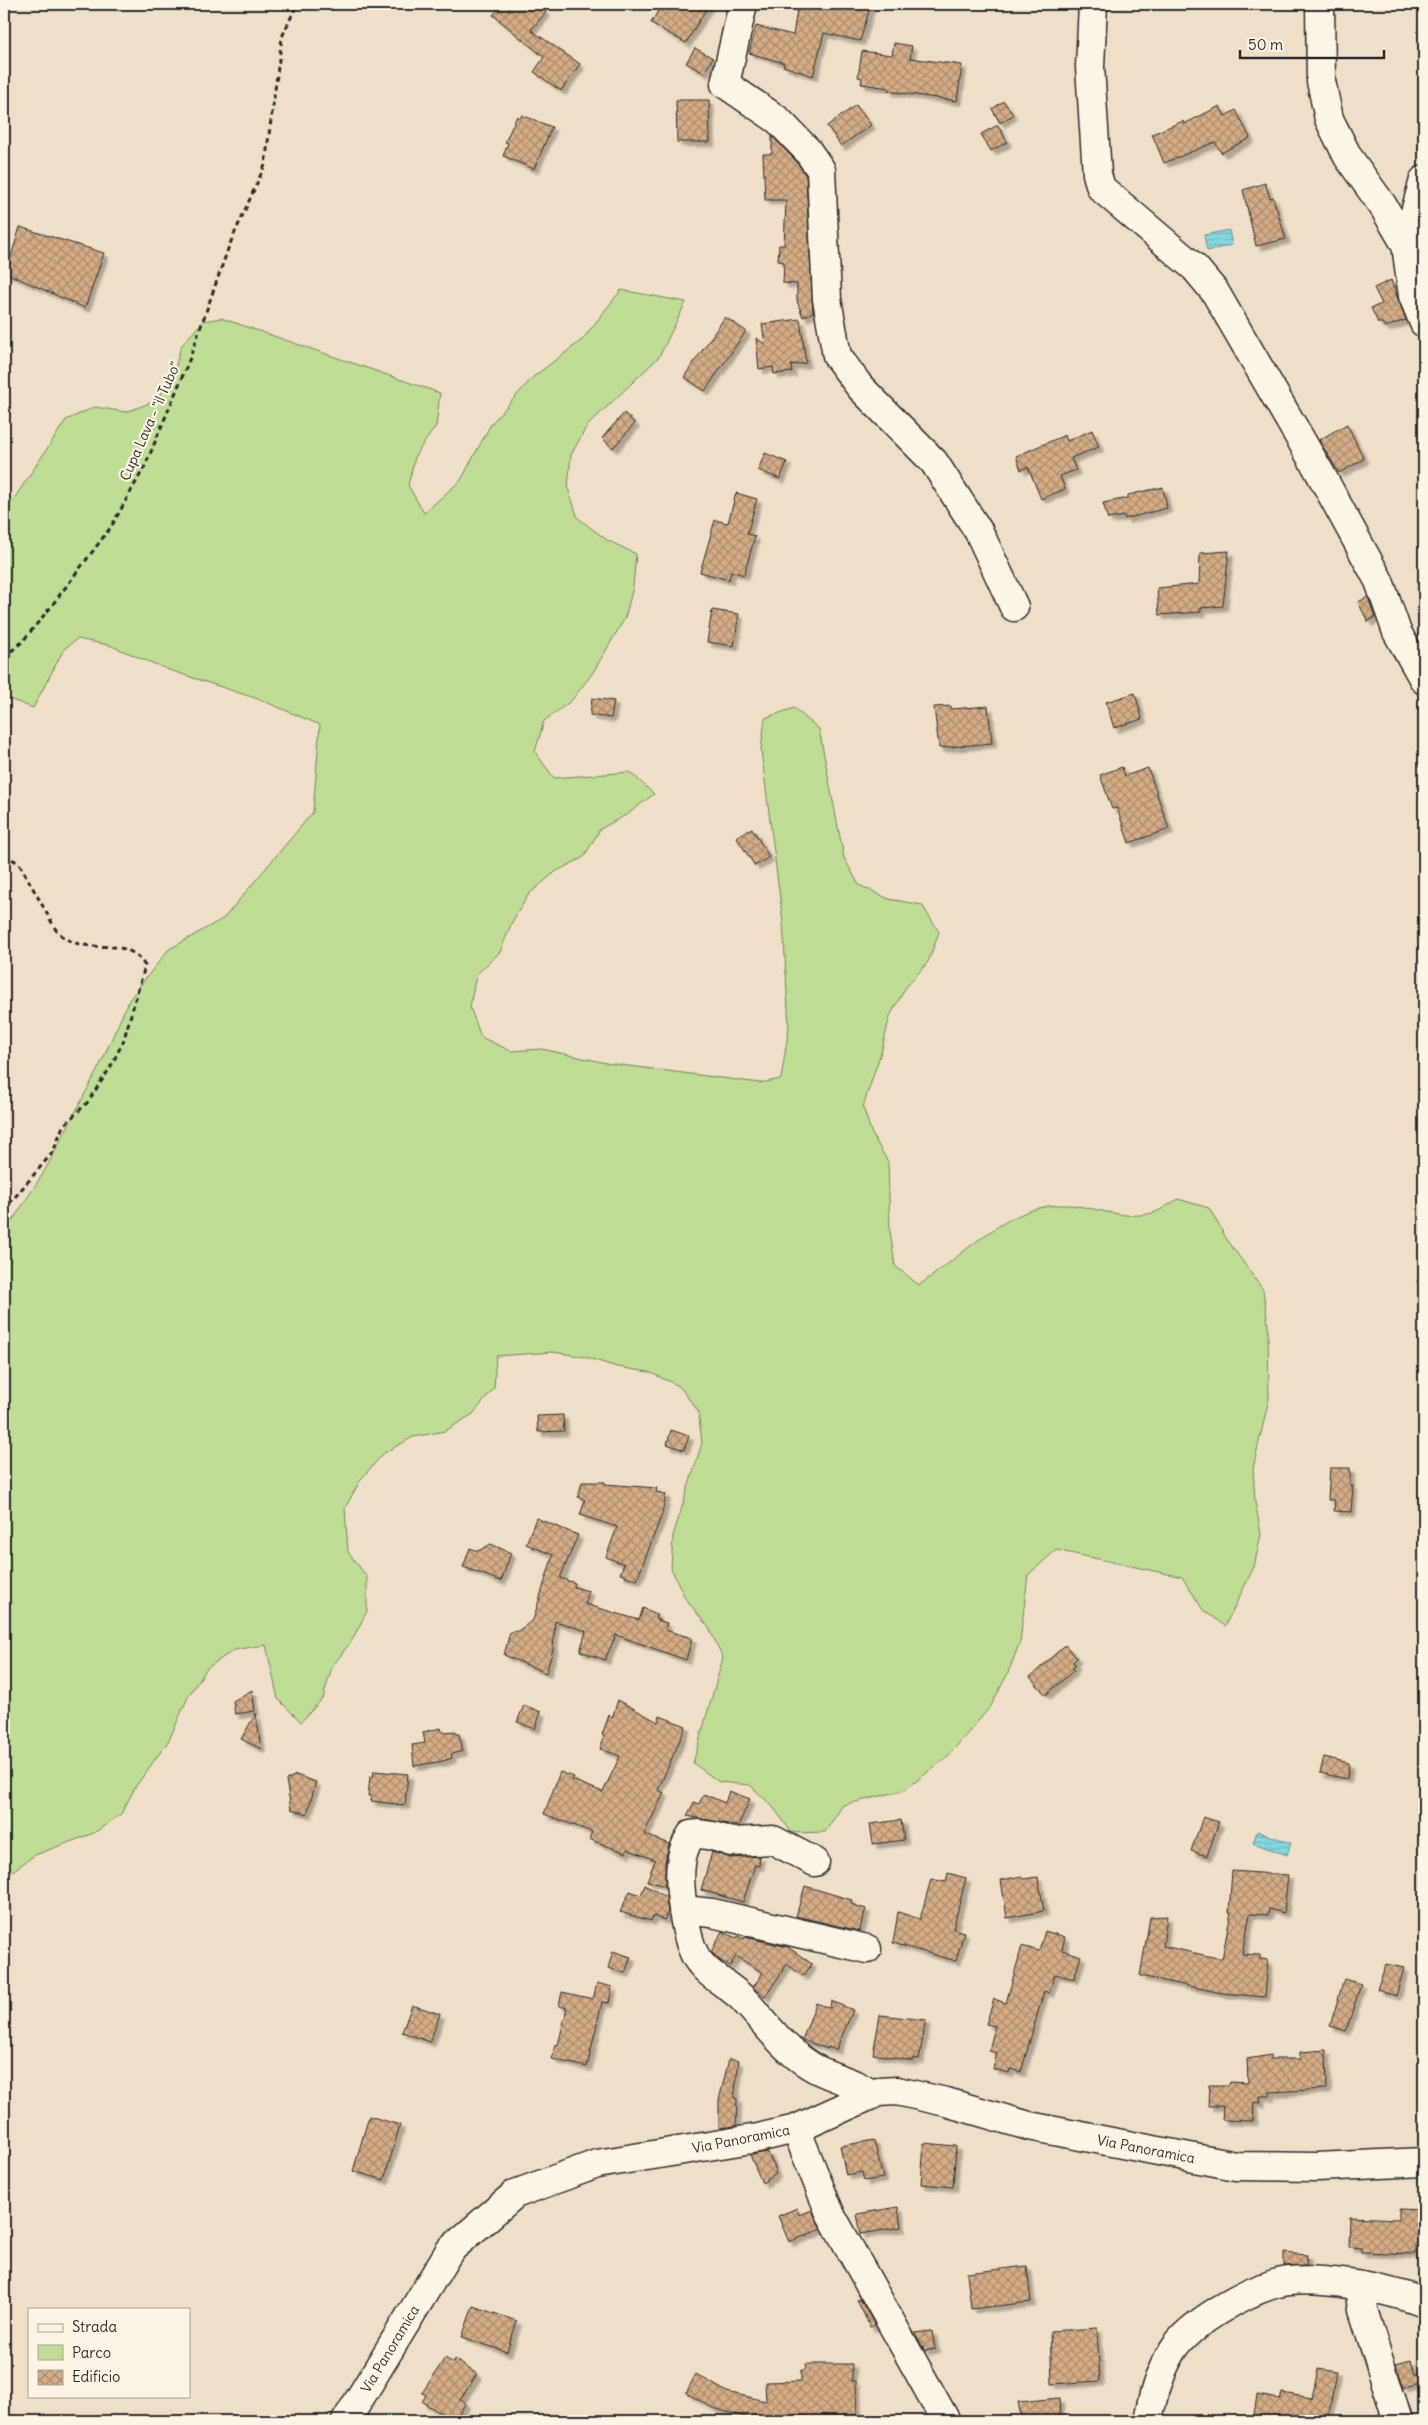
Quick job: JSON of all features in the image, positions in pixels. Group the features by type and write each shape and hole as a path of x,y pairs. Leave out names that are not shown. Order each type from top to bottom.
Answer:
{"street":[{"path":"743,4 725,84 778,120 807,150 821,170 827,299 838,356 860,387 934,462 979,532 1014,607"},
{"path":"1093,4 1090,67 1097,174 1102,188 1195,268 1215,292 1319,471 1379,581 1397,632 1424,680"},
{"path":"1320,4 1321,81 1329,119 1348,157 1383,206 1406,244"},
{"path":"1424,180 1406,244 1413,296 1424,323"},
{"path":"814,1862 773,1840 731,1842 712,1836 691,1835 684,1846 680,1866 684,1910 691,1944 703,1966 740,1996 782,2043 803,2061 826,2073 860,2086 872,2095"},
{"path":"684,1910 712,1913 867,1949"},
{"name":"Via Panoramica","path":"346,2421 450,2250 515,2194 597,2164 758,2138 796,2129 872,2095 897,2091 946,2102 1029,2126 1236,2166 1316,2167 1424,2162"},
{"path":"796,2129 830,2213 946,2421"},
{"path":"1148,2421 1158,2382 1174,2348 1201,2322 1235,2301 1275,2284 1306,2280 1360,2286 1424,2303"},
{"path":"1360,2286 1363,2310 1398,2421"}],"path":[{"name":"Cupa Lava - \"il Tubo\"","path":"4,657 22,642 39,622 111,527 145,466 188,363 229,246 265,165 282,37 297,4"},
{"path":"4,856 19,863 56,930 64,938 88,947 116,946 132,951 145,966 123,1042 110,1068 87,1102 63,1126 53,1152 4,1210"}],"green space":[{"path":"621,290 686,302 659,357 587,426 571,455 568,488 578,518 607,540 636,554 633,587 625,618 592,674 571,701 544,721 535,752 554,778 630,772 654,794 628,814 600,829 584,857 555,872 529,894 512,922 500,952 476,975 470,1007 481,1037 511,1051 542,1049 606,1063 760,1083 781,1079 789,1027 783,922 761,750 765,718 794,708 819,729 844,858 859,885 889,899 922,905 939,932 928,962 906,987 890,1016 882,1049 863,1107 872,1134 888,1162 890,1231 895,1266 919,1285 984,1236 1019,1215 1037,1208 1068,1205 1125,1215 1136,1215 1156,1212 1178,1199 1209,1208 1226,1238 1263,1290 1268,1324 1269,1399 1253,1468 1255,1501 1261,1534 1254,1567 1225,1626 1203,1610 1182,1577 1056,1550 1028,1575 1020,1642 1008,1673 991,1706 948,1756 905,1790 843,1805 825,1832 792,1833 773,1807 750,1785 719,1782 693,1763 723,1658 709,1628 685,1598 671,1568 673,1536 702,1443 698,1411 679,1386 649,1372 617,1367 585,1357 553,1352 496,1356 494,1388 473,1414 445,1431 413,1437 384,1453 361,1479 345,1508 348,1552 367,1577 367,1611 352,1640 332,1667 323,1698 301,1722 278,1699 266,1645 234,1650 207,1668 189,1695 169,1740 136,1786 121,1814 94,1833 35,1855 4,1877 4,1234 44,1172 101,1063 129,1000 168,950 224,918 313,812 320,725 261,700 169,670 109,645 77,639 64,649 33,708 4,697 4,514 66,420 95,407 126,412 155,401 173,377 181,346 203,321 221,318 440,393 436,426 416,454 408,485 424,513 461,480 491,424 533,377 582,340"}],"water":[{"path":"1229,230 1232,245 1207,251 1204,235"},
{"path":"1257,1831 1291,1843 1287,1855 1253,1843"}],"building":[{"path":"502,4 536,4 546,12 531,30 580,64 561,91 534,72 544,57 493,15"},
{"path":"662,4 709,4 686,43 651,23"},
{"path":"798,4 871,4 860,41 824,33 813,76 783,66 784,63 749,53 756,26 793,35"},
{"path":"894,43 912,46 910,58 962,65 957,101 888,91 889,88 861,84 862,78 858,77 862,51 892,55"},
{"path":"695,48 713,58 704,73 686,63"},
{"path":"676,100 709,100 710,142 677,142"},
{"path":"1004,101 1013,115 1000,123 992,109"},
{"path":"856,105 871,125 841,146 827,126"},
{"path":"1220,106 1225,116 1236,110 1250,138 1221,153 1215,142 1164,163 1152,134 1183,121 1184,124"},
{"path":"522,115 552,127 534,169 503,156 508,143 505,142 517,116 520,118"},
{"path":"998,125 1007,142 991,151 981,134"},
{"path":"772,136 795,160 806,175 813,312 803,317 797,301 797,284 783,283 784,262 778,261 779,245 784,245 786,200 765,200 763,154 772,154"},
{"path":"1265,183 1270,198 1273,197 1286,239 1256,246 1243,190"},
{"path":"20,227 104,253 85,308 6,273"},
{"path":"1391,280 1406,320 1385,327 1382,323 1378,323 1371,308 1382,304 1374,288"},
{"path":"725,317 746,331 705,391 684,377"},
{"path":"800,319 806,363 791,365 792,372 774,374 773,367 759,369 756,338 765,344 762,324"},
{"path":"624,413 635,423 613,448 602,438"},
{"path":"1347,424 1364,459 1339,473 1319,440"},
{"path":"1092,430 1099,447 1071,458 1076,470 1060,476 1065,489 1041,499 1028,467 1021,470 1016,456 1065,435 1067,441"},
{"path":"765,453 787,462 780,479 758,470"},
{"path":"1163,487 1167,508 1125,519 1124,516 1108,519 1103,503 1128,498 1128,495"},
{"path":"736,493 757,499 747,534 755,536 744,575 731,571 729,580 700,572 715,520 728,523"},
{"path":"1229,551 1223,606 1201,608 1201,612 1159,615 1157,588 1199,584 1200,553"},
{"path":"1368,597 1375,617 1368,622 1358,602"},
{"path":"712,610 739,614 734,646 707,642"},
{"path":"1135,693 1142,719 1114,728 1106,702"},
{"path":"592,698 614,701 611,718 590,715"},
{"path":"951,706 951,709 988,706 992,743 939,748 934,707"},
{"path":"1122,767 1125,776 1148,768 1169,829 1129,843 1117,808 1112,809 1100,775"},
{"path":"752,828 769,857 755,866 736,837"},
{"path":"563,1415 564,1431 538,1432 537,1416"},
{"path":"671,1430 689,1436 684,1450 667,1444"},
{"path":"1330,1468 1350,1468 1350,1486 1353,1486 1351,1512 1334,1511 1335,1500 1328,1500"},
{"path":"582,1482 605,1482 605,1484 657,1488 656,1492 666,1494 662,1514 637,1580 620,1574 624,1564 606,1557 617,1527 580,1515 585,1500 578,1497"},
{"path":"536,1518 578,1535 560,1578 575,1583 574,1587 589,1591 585,1604 639,1620 643,1608 657,1614 655,1619 667,1623 665,1630 692,1638 686,1660 616,1635 605,1660 580,1651 586,1631 555,1621 553,1650 546,1673 504,1655 510,1632 518,1631 533,1620 553,1555 526,1544"},
{"path":"491,1544 511,1553 501,1581 463,1567 470,1548 478,1551"},
{"path":"1065,1645 1077,1658 1073,1662 1076,1665 1072,1669 1074,1670 1046,1695 1030,1677"},
{"path":"252,1690 255,1711 235,1714 233,1701"},
{"path":"618,1700 658,1722 660,1716 686,1726 658,1790 664,1793 644,1834 669,1844 665,1862 665,1886 647,1881 655,1860 627,1849 626,1853 589,1839 592,1832 544,1814 560,1772 574,1777 572,1780 603,1792 620,1756 600,1749 604,1737 602,1735 609,1715 612,1718"},
{"path":"524,1705 541,1712 535,1729 517,1722"},
{"path":"256,1713 261,1749 241,1739"},
{"path":"441,1728 442,1732 456,1731 456,1734 459,1734 463,1751 451,1754 452,1758 443,1761 414,1766 412,1745 425,1743 423,1732"},
{"path":"1324,1757 1349,1763 1347,1779 1320,1773"},
{"path":"374,1771 408,1774 405,1805 371,1801 371,1796 368,1796 370,1777 373,1777"},
{"path":"296,1775 316,1782 307,1814 291,1809 286,1780"},
{"path":"729,1791 750,1799 738,1826 687,1816 694,1802 699,1804 704,1794 725,1803"},
{"path":"1203,1817 1219,1822 1207,1856 1191,1851"},
{"path":"901,1820 904,1840 873,1844 870,1824"},
{"path":"712,1852 731,1858 760,1856 759,1866 755,1865 743,1902 701,1890"},
{"path":"1232,1871 1288,1875 1284,1913 1269,1909 1268,1915 1250,1914 1242,1954 1260,1955 1260,1959 1268,1960 1265,1997 1222,1993 1140,1976 1150,1917 1167,1916 1163,1946 1222,1959 1231,1912 1229,1912"},
{"path":"948,1873 966,1878 953,1929 964,1932 956,1961 893,1943 898,1912 920,1919 931,1879 946,1882"},
{"path":"1022,1876 1023,1879 1038,1877 1044,1911 1007,1918 1001,1880"},
{"path":"645,1885 666,1897 668,1912 664,1920 653,1916 651,1921 620,1912 630,1891 641,1895"},
{"path":"805,1886 852,1900 851,1904 866,1909 859,1931 796,1916"},
{"path":"722,1931 736,1938 738,1936 744,1939 745,1937 788,1947 812,1964 803,1976 787,1964 765,1997 753,1987 763,1973 736,1956 730,1966 719,1960 711,1952"},
{"path":"1045,1931 1065,1937 1062,1950 1081,1956 1074,1979 1055,1974 1049,1993 1044,1991 1021,2072 1010,2069 1009,2073 993,2069 997,2053 989,2051 995,2026 986,2024 994,1999 1006,2003 1022,1946 1039,1951"},
{"path":"613,1951 631,1957 625,1973 608,1968"},
{"path":"1386,1964 1404,1968 1396,1996 1377,1989"},
{"path":"1344,1979 1361,1984 1346,2031 1330,2026"},
{"path":"597,1983 612,1987 609,2003 602,2002 587,2067 552,2059 555,2044 558,2045 567,2008 559,2006 562,1992 593,1999"},
{"path":"831,2001 853,2010 836,2050 802,2040 816,2003 830,2008"},
{"path":"412,2005 440,2014 430,2042 402,2032"},
{"path":"880,2015 926,2020 919,2059 913,2058 913,2061 873,2054"},
{"path":"1326,2050 1327,2089 1270,2092 1270,2096 1260,2096 1261,2103 1254,2102 1253,2121 1222,2120 1223,2106 1208,2106 1209,2085 1229,2085 1230,2082 1248,2083 1247,2059 1271,2055 1271,2059 1300,2059 1300,2052"},
{"path":"729,2059 739,2061 734,2098 737,2099 736,2126 719,2128 719,2100"},
{"path":"369,2116 400,2125 384,2180 353,2171"},
{"path":"874,2140 883,2178 864,2181 862,2172 846,2175 840,2146"},
{"path":"924,2143 956,2146 953,2187 921,2184"},
{"path":"768,2152 776,2174 762,2183 750,2155"},
{"path":"898,2207 901,2227 861,2234 857,2214"},
{"path":"797,2208 799,2215 812,2210 821,2229 789,2242 778,2216"},
{"path":"1399,2209 1424,2210 1424,2246 1416,2246 1416,2254 1361,2252 1361,2248 1349,2247 1350,2217 1399,2219"},
{"path":"1284,2253 1307,2255 1306,2265 1284,2266"},
{"path":"1027,2266 1031,2302 971,2309 967,2273"},
{"path":"860,2299 875,2325 870,2327 857,2300"},
{"path":"473,2306 517,2321 507,2352 462,2337"},
{"path":"1097,2328 1100,2381 1052,2384 1050,2331"},
{"path":"932,2331 935,2349 925,2351 915,2333"},
{"path":"445,2358 453,2363 454,2359 477,2374 460,2400 466,2403 454,2421 422,2402 426,2395 422,2393"},
{"path":"1411,2360 1415,2375 1424,2375 1424,2383 1404,2388 1396,2364"},
{"path":"806,2364 852,2364 852,2381 856,2381 857,2415 844,2415 845,2419 787,2416 749,2418 713,2408 686,2393 696,2374 727,2392 766,2401 765,2382 801,2381 801,2370 805,2370"},
{"path":"1318,2369 1336,2372 1328,2421 1253,2421 1257,2395 1280,2399 1282,2393 1312,2398"},
{"path":"1059,2398 1060,2419 1022,2421 1018,2402"}]}
